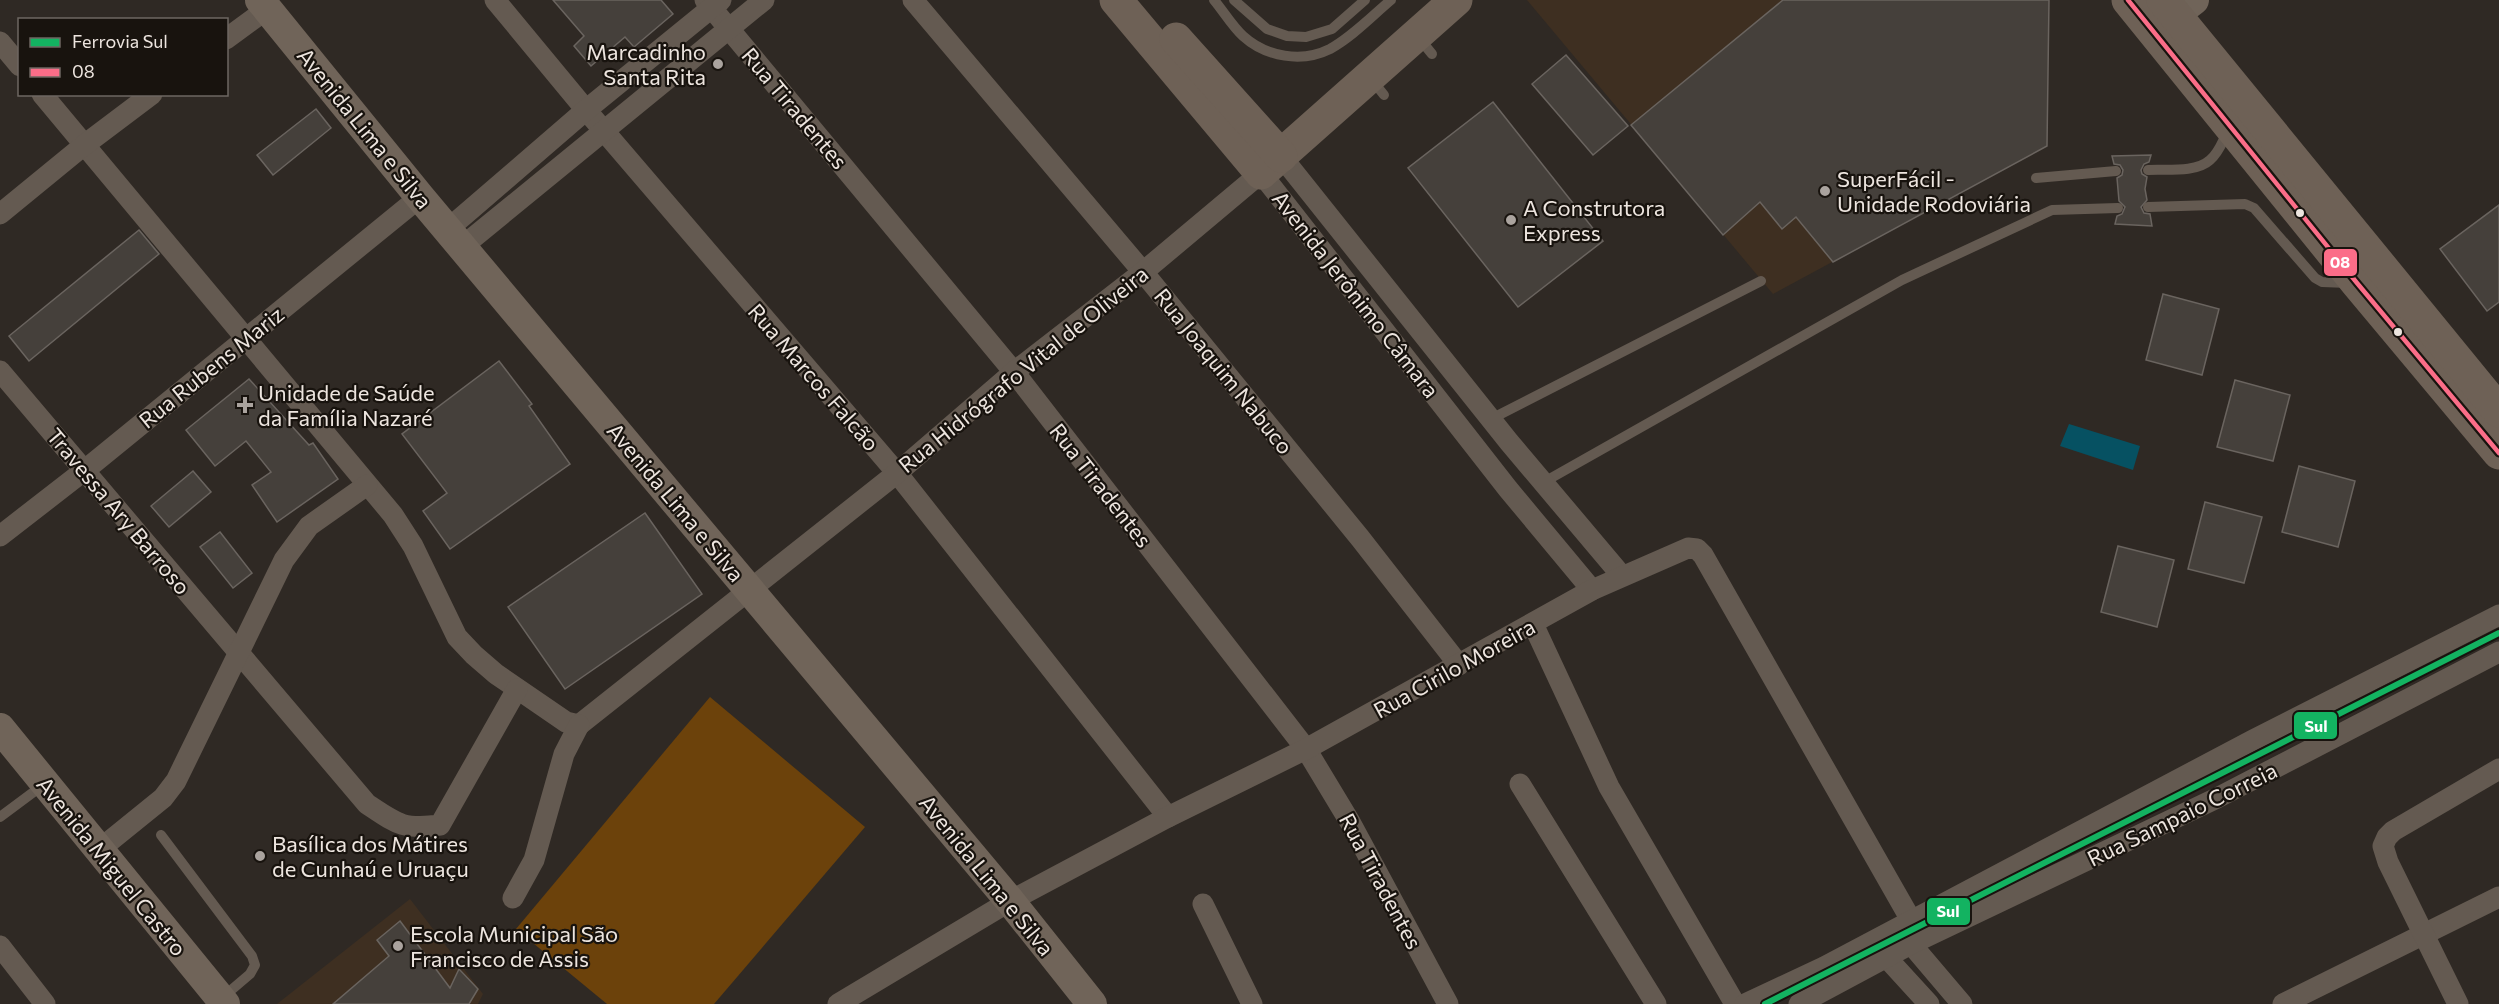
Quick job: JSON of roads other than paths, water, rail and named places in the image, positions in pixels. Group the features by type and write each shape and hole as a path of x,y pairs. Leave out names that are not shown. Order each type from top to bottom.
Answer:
{"main road":[{"name":"Avenida Jerônimo Câmara","path":"1116,0 1271,165"},
{"name":"Avenida Jerônimo Câmara","path":"1142,0 1271,165"},
{"name":"Rua Hidrógrafo Vital de Oliveira","path":"1271,165 1377,86 1424,45 1456,0"},
{"path":"2128,0 2171,11 2499,411"},
{"name":"Avenida Lima e Silva","path":"263,4 420,196 1010,902 1082,1001"},
{"path":"2171,11 2231,125 2357,283 2499,453"},
{"name":"Avenida Miguel Castro","path":"0,728 223,1001"}],"street":[{"name":"Rua Marcos Falcão","path":"495,0 586,110 897,473 1168,817"},
{"path":"456,237 604,131 764,0"},
{"name":"Rua Joaquim Nabuco","path":"913,0 1143,272 1360,538 1459,665"},
{"path":"456,237 586,110 713,2"},
{"name":"Rua Tiradentes","path":"713,2 729,29 1014,372 1306,749 1350,822 1448,1004"},
{"path":"228,37 263,4"},
{"path":"0,42 18,64"},
{"path":"44,96 393,515 413,546 458,637 474,655 517,689 566,722 579,725 564,754 534,860 513,898"},
{"path":"0,214 83,146 149,96"},
{"name":"Rua Hidrógrafo Vital de Oliveira","path":"579,725 897,473 1014,372 1143,272 1271,165"},
{"name":"Avenida Jerônimo Câmara","path":"1271,165 1491,419 1622,576"},
{"name":"Avenida Jerônimo Câmara","path":"1271,165 1508,489 1592,590"},
{"name":"Rua Rubens Mariz","path":"0,536 85,470 420,196"},
{"name":"Travessa Ary Barroso","path":"0,371 367,804 398,824 416,828 440,825 517,689"},
{"path":"99,849 163,798 176,781 237,652 294,543 309,526 367,485"},
{"name":"Rua Cirilo Moreira","path":"838,1004 1010,902 1168,817 1306,749 1592,590 1688,548 1701,552 1911,920"},
{"name":"Rua Sampaio Correia","path":"1745,1004 1824,967 2253,740 2499,615"},
{"path":"1533,624 1609,787 1735,1004"},
{"name":"Rua Sampaio Correia","path":"1798,1004 1911,944 2217,798 2499,652"},
{"path":"2458,1004 2383,850 2385,840 2393,831 2499,769"},
{"path":"1520,784 1656,1004"},
{"path":"2283,1004 2422,933 2499,897"},
{"path":"1203,904 1252,1004"},
{"path":"1911,944 1962,1004"},
{"path":"0,946 45,1004"},
{"path":"1886,957 1929,1004"}],"lane":[{"path":"1214,0 1242,35 1267,52 1282,56 1303,56 1329,49 1391,0"},
{"path":"1234,0 1267,29 1287,36 1306,37 1332,29 1365,0"},
{"path":"2148,170 2205,165 2217,152 2231,125"},
{"path":"2036,178 2116,171"},
{"path":"2148,207 2245,204 2261,214 2315,278 2322,282 2357,283"},
{"path":"1544,482 1902,280 2052,210 2118,208"},
{"path":"1491,419 1627,343 1761,280"},
{"path":"0,817 45,784"},
{"path":"161,835 252,956 255,965 250,974 223,1001"}],"water":[{"path":"2069,424 2140,446 2133,470 2060,446"}],"rail line":[{"name":"Sul","path":"1765,1004 2499,633"}],"place":[{"name":"Marcadinho Santa Rita","path":"718,64"},
{"name":"SuperFácil - Unidade Rodoviária","path":"1825,191"},
{"name":"A Construtora Express","path":"1511,220"},
{"name":"Unidade de Saúde da Família Nazaré","path":"245,405"},
{"name":"Basílica dos Mátires de Cunhaú e Uruaçu","path":"260,856"},
{"name":"Escola Municipal São Francisco de Assis","path":"398,946"}]}
